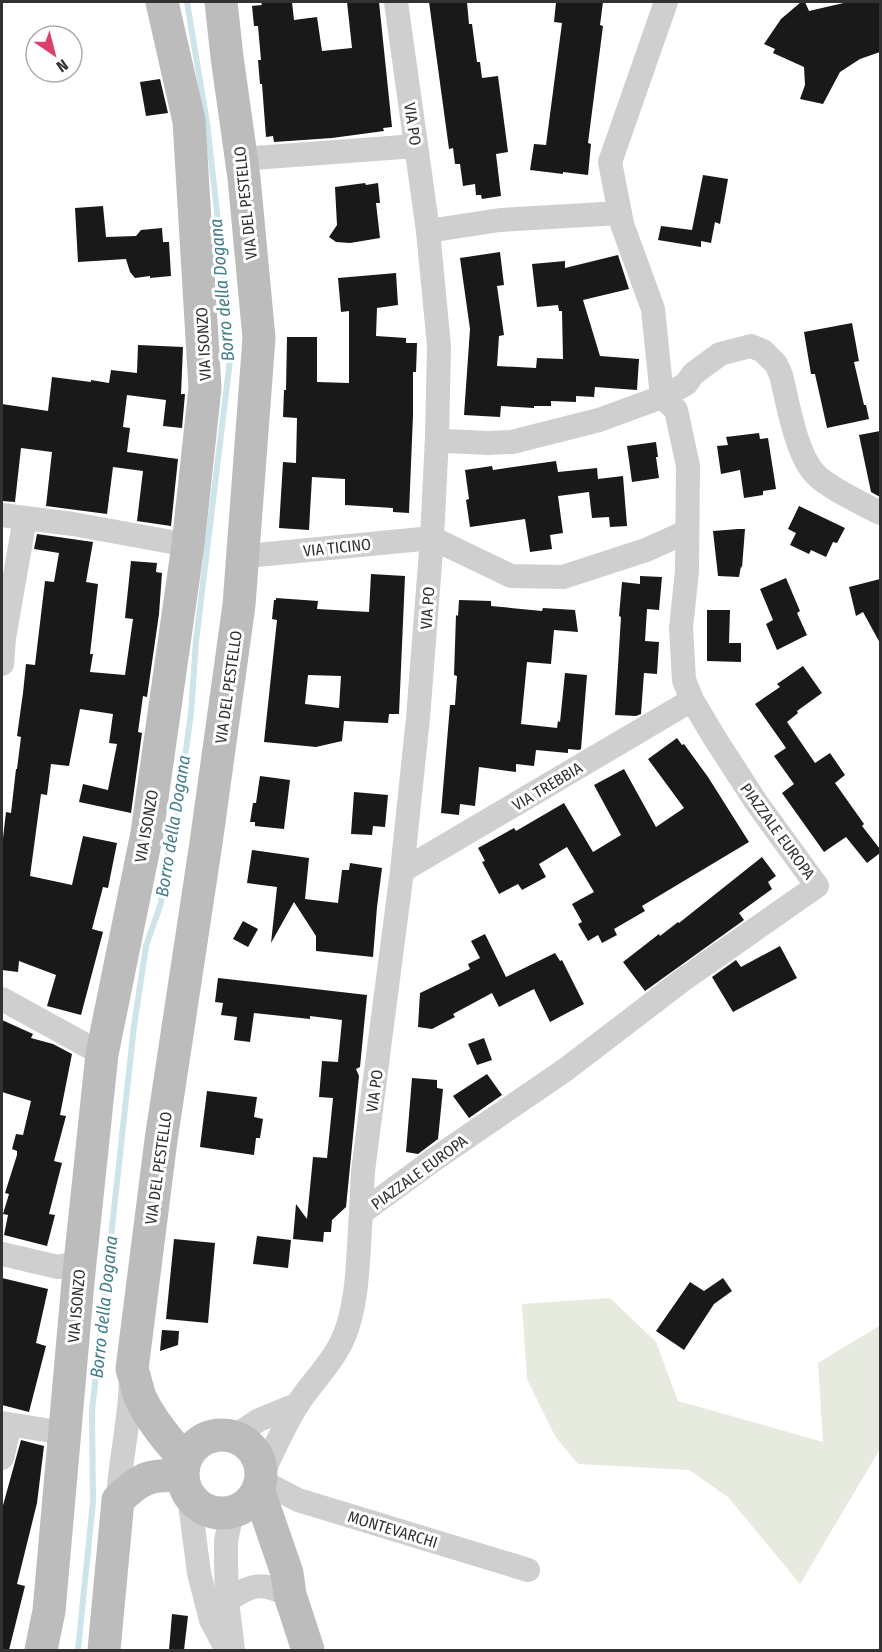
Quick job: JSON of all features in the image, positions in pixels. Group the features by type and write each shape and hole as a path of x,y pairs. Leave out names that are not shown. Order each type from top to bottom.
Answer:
{"street":[{"name":"VIA ISONZO","path":"41,1650 49,1611 80,1262 102,1054 147,832 188,545 205,388 189,121 162,2"},
{"name":"VIA DEL PESTELLO","path":"104,1650 119,1484 130,1411 132,1369 160,1140 238,616 259,338 242,159 221,2"},
{"name":"VIA PO","path":"361,1214 363,1170 402,871 418,718 432,538 437,437 439,345 428,231 396,2"},
{"path":"662,397 653,309 622,224 610,162 666,2"},
{"path":"242,159 416,146"},
{"path":"428,231 500,220 620,213"},
{"path":"437,437 445,441 512,442 599,420 662,397 686,384 693,374 720,354 751,346 763,351 776,364 801,451 816,475 829,485 880,513"},
{"name":"PIAZZALE EUROPA","path":"233,1650 227,1601 226,1541 298,1404 342,1341 353,1309 361,1214 432,1161 565,1070 684,979 818,886 756,802 692,700 684,680 681,628 687,571 688,466 676,410 662,397"},
{"path":"2,515 73,524 188,545"},
{"path":"2,664 4,638 25,519"},
{"path":"432,538 510,576 563,577 646,549 686,531"},
{"name":"VIA TICINO","path":"243,555 432,538"},
{"name":"VIA TREBBIA","path":"402,871 692,700"},
{"path":"2,999 102,1054"},
{"path":"2,1254 58,1267 80,1262"},
{"path":"132,1369 169,1412 199,1461 199,1573 211,1620 227,1650"},
{"path":"199,1461 259,1420 298,1404"},
{"path":"2,1458 6,1424 64,1433"},
{"path":"118,1500 148,1478 163,1475 243,1442 257,1458 260,1469 247,1498 220,1513 208,1511 197,1505 199,1461"},
{"path":"247,1498 281,1582 291,1595 308,1650"},
{"name":"MONTEVARCHI","path":"247,1498 298,1500 528,1570"},
{"path":"227,1601 247,1588 262,1585 274,1587 291,1595"}],"shaded area":[{"path":"610,1298 656,1342 678,1401 823,1442 818,1363 879,1326 880,1321 880,1449 800,1584 728,1497 689,1470 578,1464 555,1436 527,1379 522,1304"}],"building":[{"path":"261,2 292,2 294,20 317,17 322,51 352,48 347,2 379,2 392,127 383,128 384,131 332,138 274,142 273,136 266,137 258,60 261,60 258,26 254,26 252,6 262,5"},
{"path":"429,2 467,2 469,24 472,24 477,62 480,62 482,78 498,76 508,152 496,154 501,196 482,199 481,195 476,195 475,184 463,186 460,164 455,164 453,148 449,149"},
{"path":"556,2 603,2 600,25 603,26 588,143 591,144 588,175 530,170 534,144 546,145 562,23 554,22"},
{"path":"801,2 805,2 809,11 848,2 880,2 880,52 860,59 840,72 823,104 800,99 805,85 804,67 773,53 775,49 764,44 781,19"},
{"path":"160,79 168,113 146,116 140,82"},
{"path":"703,175 728,179 720,224 715,222 711,243 701,241 701,247 658,240 661,226 692,230"},
{"path":"365,183 366,185 378,183 380,203 376,203 380,238 350,243 336,242 329,237 337,225 335,187"},
{"path":"103,206 106,237 136,236 141,230 162,228 163,242 169,242 171,276 135,278 130,272 126,259 78,262 75,208"},
{"path":"500,252 504,285 497,286 504,335 499,336 497,366 536,368 537,358 563,359 562,311 559,311 558,305 537,307 532,264 565,261 565,268 618,255 629,289 583,300 600,356 639,359 637,390 595,387 594,397 576,396 576,402 551,401 551,406 534,406 534,408 501,406 500,417 464,415 470,329 460,258"},
{"path":"396,273 398,305 377,308 376,336 406,338 406,343 417,343 416,372 413,372 409,513 393,512 393,508 345,505 345,479 312,477 309,530 279,528 283,462 296,463 297,418 283,417 287,337 317,337 317,382 349,383 349,311 341,312 338,278"},
{"path":"852,323 859,361 854,362 869,419 827,428 815,374 811,374 804,332"},
{"path":"138,345 183,347 181,394 185,394 182,428 163,426 166,400 127,395 123,427 130,428 127,452 178,459 171,526 137,521 143,471 113,467 107,514 46,506 52,452 21,448 15,502 2,501 2,404 48,411 52,377 109,383 111,370 137,373"},
{"path":"880,431 880,497 871,492 859,435"},
{"path":"759,433 760,439 768,438 776,489 763,491 763,495 744,498 740,470 721,474 717,446 728,445 726,437"},
{"path":"656,442 659,478 632,482 627,446"},
{"path":"556,461 558,472 597,468 598,479 623,476 627,526 610,527 609,517 592,518 589,492 558,496 563,533 550,535 552,549 530,552 525,519 470,527 465,470 492,466 493,470"},
{"path":"799,506 845,528 837,543 833,542 826,557 811,550 809,554 790,545 796,533 788,529"},
{"path":"745,529 742,568 741,566 739,577 718,576 713,531"},
{"path":"37,534 93,542 86,582 98,584 90,672 125,675 133,619 125,618 131,561 157,563 156,572 162,573 159,614 147,697 143,696 138,732 142,733 131,813 79,802 83,784 108,790 117,744 109,743 113,714 80,709 69,766 51,764 47,795 41,794 30,876 72,885 83,836 117,843 108,888 103,887 92,929 103,932 81,1015 47,1006 56,975 19,961 18,972 2,970 2,847 6,812 11,813 17,769 21,737 17,736 26,664 35,665 45,581 54,582 59,553 34,549"},
{"path":"371,574 405,576 399,714 389,714 388,723 344,721 342,741 316,747 264,742 277,620 272,619 274,600 276,598 318,601 317,609 369,612","holes":["308,675 341,676 339,708 305,704"]},
{"path":"640,576 662,577 659,610 647,609 645,641 659,642 657,674 644,673 641,714 636,716 615,715 622,582 640,584"},
{"path":"786,578 807,635 777,650 766,624 773,620 760,589"},
{"path":"880,579 880,643 863,612 856,616 849,587"},
{"path":"459,600 491,601 491,606 542,611 543,608 575,610 578,632 554,630 551,664 527,662 521,724 557,728 558,721 560,722 565,673 587,675 581,749 568,749 568,753 536,750 534,766 516,764 516,772 479,767 475,806 460,804 459,815 441,813 450,705 455,705 456,615 458,616"},
{"path":"707,610 730,610 729,643 741,643 741,662 707,661"},
{"path":"803,666 822,693 797,711 798,713 787,722 815,763 830,753 845,775 835,783 864,824 862,826 880,849 880,853 867,863 846,837 824,852 782,793 794,784 774,756 786,748 755,704 780,687 777,684"},
{"path":"677,738 708,777 749,842 642,906 645,911 614,929 617,935 602,943 598,935 588,941 578,924 582,922 572,904 594,892 567,847 539,864 546,877 522,890 518,884 499,894 482,862 485,861 478,848 514,828 516,831 564,803 593,852 621,835 594,785 624,769 656,827 684,808 648,759"},
{"path":"260,776 290,780 284,829 255,826 255,822 250,822 253,803 256,803"},
{"path":"354,792 388,795 385,827 373,826 372,835 351,834"},
{"path":"252,850 309,858 305,899 338,903 342,870 349,870 350,863 382,868 373,957 316,951 316,936 294,902 271,943 277,887 247,883"},
{"path":"762,857 776,876 768,882 772,889 739,913 744,920 645,991 623,962 659,934 660,936 679,923"},
{"path":"243,921 258,929 248,947 233,939"},
{"path":"485,934 506,977 555,953 560,961 562,960 584,1004 550,1022 534,989 499,1007 492,993 453,1014 455,1017 432,1029 418,1027 420,993 470,969 468,964 480,958 471,941"},
{"path":"780,946 797,978 733,1012 712,977 736,960 741,967"},
{"path":"218,978 367,995 360,1067 356,1069 359,1076 346,1207 332,1220 331,1232 324,1232 323,1242 293,1239 296,1204 307,1219 313,1157 327,1158 333,1098 319,1097 322,1061 338,1062 342,1020 254,1013 250,1042 234,1040 237,1017 221,1015 223,1003 215,1002"},
{"path":"2,1020 33,1034 31,1038 53,1044 72,1054 60,1115 66,1116 54,1161 62,1163 49,1214 55,1215 47,1246 4,1235 8,1215 3,1214 9,1194 5,1193 17,1155 17,1151 12,1149 16,1134 23,1135 31,1101 2,1092"},
{"path":"484,1038 492,1060 477,1065 468,1044"},
{"path":"487,1074 502,1095 469,1118 453,1096"},
{"path":"412,1078 437,1080 437,1088 443,1089 438,1139 418,1154 406,1152"},
{"path":"207,1091 257,1097 254,1117 263,1119 260,1138 256,1138 254,1155 200,1147"},
{"path":"257,1236 291,1240 288,1268 253,1264"},
{"path":"174,1239 215,1243 208,1323 166,1319"},
{"path":"2,1278 48,1289 36,1343 46,1346 29,1412 2,1405"},
{"path":"723,1278 732,1291 714,1304 684,1350 656,1331 690,1282 704,1291"},
{"path":"162,1330 179,1331 178,1345 160,1351"},
{"path":"21,1440 44,1446 37,1503 17,1584 25,1586 9,1650 2,1650 2,1509"},
{"path":"172,1614 188,1616 184,1650 169,1650"}],"waterway":[{"name":"Borro della Dogana","path":"78,1650 93,1502 92,1411 134,1026 146,946 161,903 166,863 178,808 191,713 196,641 230,360 207,123 187,2"}]}
